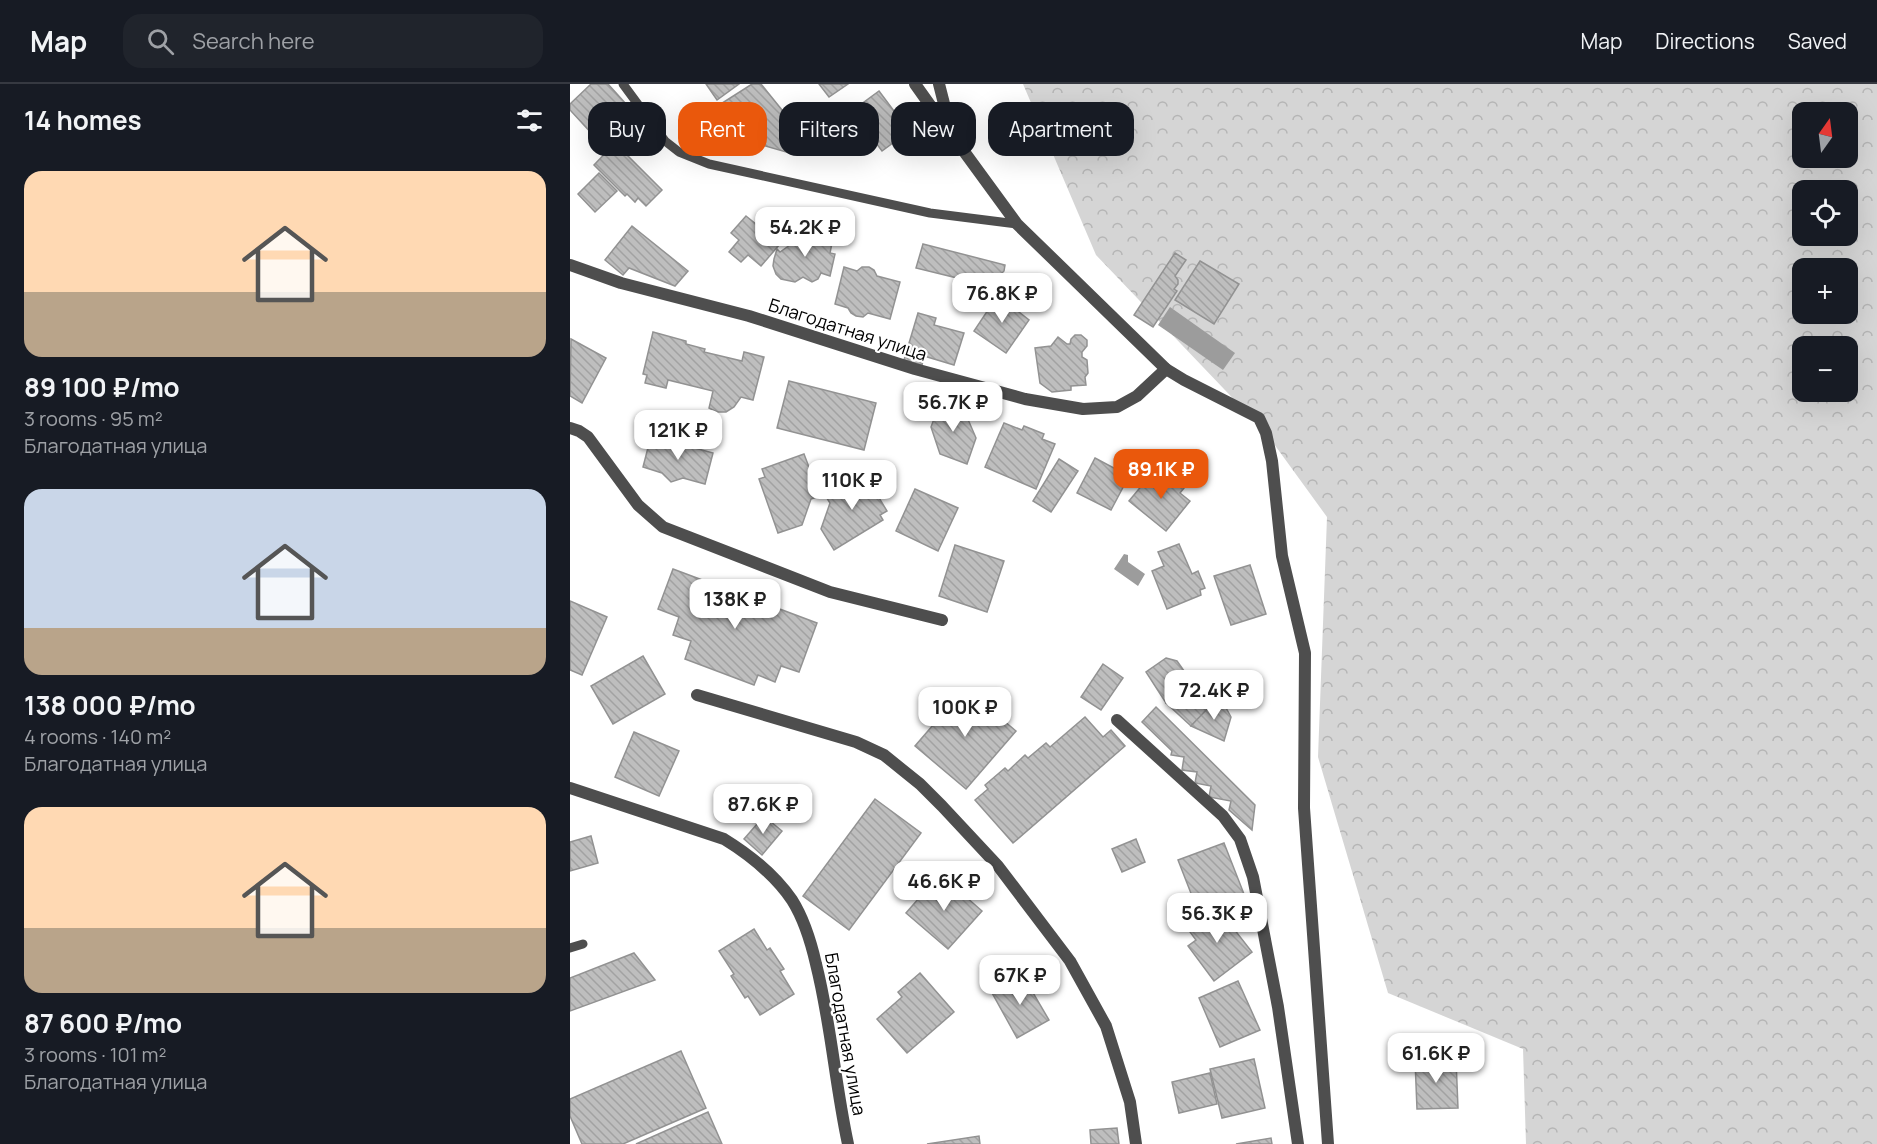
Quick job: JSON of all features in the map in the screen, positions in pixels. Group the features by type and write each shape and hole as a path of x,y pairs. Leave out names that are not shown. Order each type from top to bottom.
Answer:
{"street":[{"path":"915,84 928,102"},
{"path":"939,84 944,102"},
{"path":"967,156 1017,224 1166,369 1259,418 1266,433 1272,461 1282,556 1305,653 1304,808 1328,1144"},
{"name":"Благодатная улица","path":"570,265 621,283 749,316 915,369 1036,401 1083,409 1117,407 1137,396 1166,369"},
{"path":"570,428 588,437 638,505 663,527 830,592 942,621"},
{"path":"697,695 856,742 884,755 920,784 942,806 998,866 1070,961 1106,1026 1130,1102 1136,1144"},
{"path":"1117,720 1224,816 1240,839 1253,877 1274,986 1298,1144"},
{"name":"Благодатная улица","path":"570,788 724,839 745,852 768,872 792,901 809,937 823,990 848,1144"}],"lane":[{"path":"623,84 665,141 679,152 709,164 930,213 1017,224"},
{"path":"570,948 583,944"}],"green space":[{"path":"1023,84 1877,84 1877,1144 1526,1144 1523,1049 1388,993 1318,757 1327,517 1266,433 1096,255 1054,156 1134,156 1134,102 1031,102"}],"shaded area":[{"path":"1170,307 1235,353 1223,370 1158,325"},
{"path":"1124,554 1128,555 1128,562 1145,574 1138,586 1114,569"}],"building":[{"path":"591,84 608,84 624,102 588,102 588,130 570,110 570,104"},
{"path":"706,84 739,84 717,100"},
{"path":"752,84 761,84 779,106 779,150 767,147 767,102 724,102"},
{"path":"819,84 848,84 829,97"},
{"path":"879,91 891,107 891,144 882,151 879,147 879,102 864,102"},
{"path":"603,156 628,156 662,190 646,206 638,198 635,202 627,194 625,196 594,165"},
{"path":"599,173 617,191 595,212 578,194"},
{"path":"746,216 756,224 763,216 786,237 761,266 748,255 741,262 729,252 739,240 731,233"},
{"path":"632,226 688,271 675,286 629,268 623,275 605,260"},
{"path":"800,230 833,238 830,253 835,254 830,276 821,273 818,279 812,282 803,277 795,282 781,279 776,274 773,266 777,249 780,252 790,245 797,245"},
{"path":"923,244 1005,265 1004,271 979,297 973,301 968,300 961,279 916,268"},
{"path":"1175,253 1186,260 1175,276 1178,284 1174,289 1177,291 1153,327 1134,315"},
{"path":"1200,261 1239,284 1214,324 1175,300"},
{"path":"844,267 857,271 862,267 869,267 877,276 900,282 890,319 868,313 863,317 856,316 848,308 835,304"},
{"path":"996,298 1008,305 1012,299 1022,306 1019,312 1029,320 1006,353 974,331"},
{"path":"918,313 936,318 934,325 964,333 954,365 924,356 922,365 904,360"},
{"path":"653,332 686,341 686,344 705,349 704,352 742,361 744,352 764,357 753,400 741,397 734,407 726,412 717,412 709,408 713,391 668,380 666,388 645,383 647,375 643,374"},
{"path":"1075,335 1081,335 1087,340 1087,346 1082,352 1082,357 1087,360 1086,385 1071,386 1071,390 1052,392 1040,383 1035,348 1051,346 1058,337 1070,344"},
{"path":"571,339 606,358 582,403 570,396"},
{"path":"789,381 876,403 864,450 777,428"},
{"path":"940,403 964,410 976,438 967,464 940,454 931,427"},
{"path":"1004,423 1022,430 1024,426 1044,434 1042,439 1055,444 1036,489 985,467"},
{"path":"651,436 713,453 705,484 683,478 671,482 662,473 643,467"},
{"path":"804,454 820,496 811,499 802,525 778,533 759,479 765,477 762,469"},
{"path":"1095,458 1129,476 1111,510 1077,493"},
{"path":"1059,459 1078,471 1051,512 1033,501"},
{"path":"1153,472 1163,480 1168,474 1184,488 1180,493 1190,501 1166,531 1129,501"},
{"path":"864,473 887,511 880,515 883,520 834,550 821,529 830,503 825,495"},
{"path":"915,489 958,508 938,551 896,531"},
{"path":"1179,544 1192,574 1198,571 1205,588 1200,590 1201,595 1167,609 1152,571 1164,566 1158,552"},
{"path":"955,545 1004,561 987,612 939,596"},
{"path":"1250,565 1266,614 1231,625 1214,576"},
{"path":"673,569 817,623 799,672 781,666 775,682 758,675 754,685 685,659 691,641 673,635 679,617 658,609"},
{"path":"570,601 607,617 582,675 570,670"},
{"path":"643,656 665,694 613,724 591,686"},
{"path":"1166,658 1177,661 1189,678 1166,703 1146,672"},
{"path":"1103,664 1123,678 1101,710 1081,697"},
{"path":"1187,680 1212,704 1191,726 1166,703"},
{"path":"965,688 1016,731 966,789 915,746"},
{"path":"1210,698 1225,706 1231,717 1224,741 1191,726 1212,704"},
{"path":"1156,707 1255,805 1252,830 1229,810 1231,801 1209,797 1211,786 1195,783 1197,772 1182,770 1184,757 1171,755 1172,751 1142,722"},
{"path":"1085,717 1103,737 1111,730 1125,746 1013,843 975,800 988,789 985,785 1005,768 1008,771 1025,755 1028,758 1046,743 1050,747"},
{"path":"634,732 679,751 659,796 615,777"},
{"path":"875,799 921,833 849,930 803,896"},
{"path":"764,816 782,831 762,855 744,839"},
{"path":"591,836 598,863 570,871 570,842"},
{"path":"1136,839 1145,862 1122,872 1112,849"},
{"path":"1224,843 1244,894 1212,906 1211,903 1202,906 1200,899 1194,901 1178,860"},
{"path":"940,874 982,911 948,949 906,913"},
{"path":"1216,906 1252,952 1214,981 1188,946 1196,940 1187,928"},
{"path":"754,929 767,950 770,948 784,969 780,971 794,994 760,1015 748,996 745,998 731,976 734,974 719,951"},
{"path":"634,953 655,980 570,1011 570,978"},
{"path":"920,973 954,1012 907,1053 877,1019 902,997 898,992"},
{"path":"1022,974 1049,1020 1017,1038 991,991"},
{"path":"1238,981 1260,1030 1220,1047 1199,998"},
{"path":"681,1051 706,1108 623,1144 582,1144 570,1116 570,1099"},
{"path":"1254,1059 1265,1108 1222,1118 1210,1069"},
{"path":"1456,1059 1458,1108 1417,1109 1415,1060"},
{"path":"1210,1073 1217,1104 1179,1113 1172,1082"},
{"path":"708,1112 722,1144 636,1144"},
{"path":"1117,1128 1119,1144 1091,1144 1090,1130"},
{"path":"979,1136 980,1144 927,1144"},
{"path":"1271,1138 1272,1144 1236,1144"}]}
